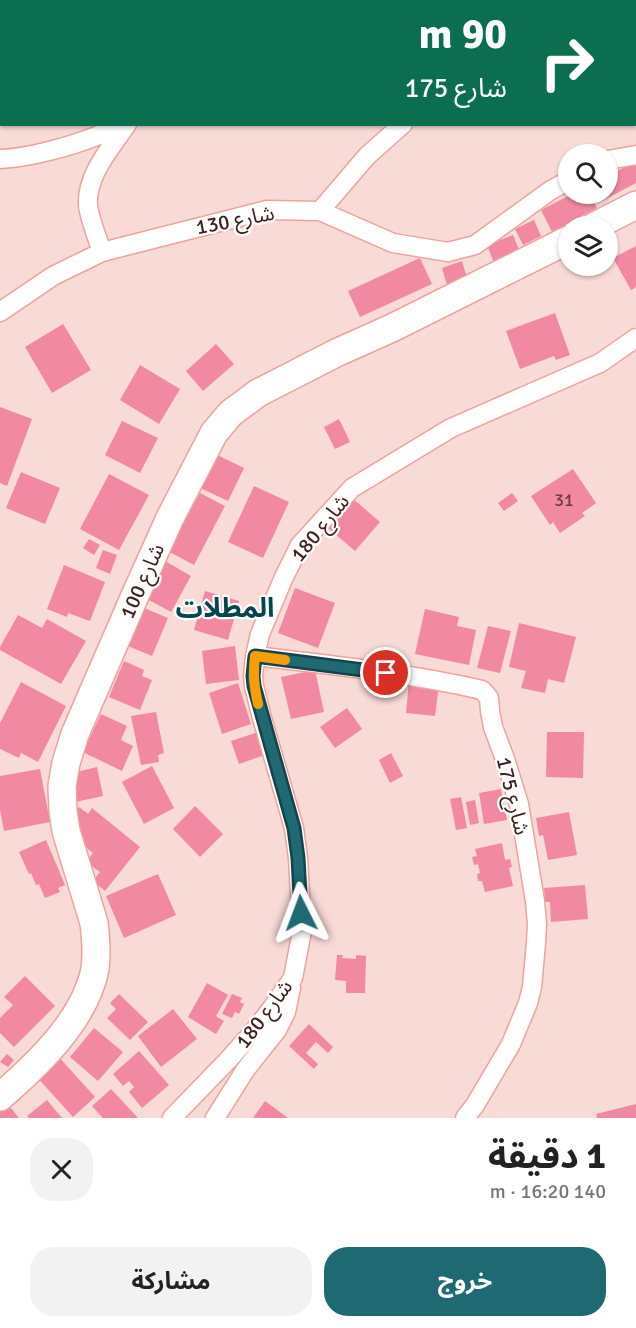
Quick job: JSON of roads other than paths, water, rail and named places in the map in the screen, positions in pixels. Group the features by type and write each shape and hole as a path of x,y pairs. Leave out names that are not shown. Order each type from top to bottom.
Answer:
{"main road":[{"path":"615,216 636,205"},
{"name":"شارع 100","path":"0,1097 58,1039 77,1013 90,985 96,959 96,935 66,831 62,786 66,764 75,734 134,598 170,518 214,433 231,413 258,393 558,245"}],"street":[{"path":"0,159 53,149 94,137 116,126"},
{"path":"102,252 88,206 91,181 126,126"},
{"path":"320,211 367,156 401,126"},
{"path":"618,158 636,155"},
{"name":"شارع 130","path":"0,312 53,276 102,252 267,210 320,211 393,243 448,252 475,245 558,186"},
{"name":"شارع 180","path":"172,1118 260,1025 293,978 302,931 298,858 294,828 253,676 260,634 300,545 352,488 451,428 600,363 636,338"},
{"name":"شارع 175","path":"255,656 443,681 482,690 489,698 493,727 506,759 519,804 535,901 536,943 532,987 528,1003 511,1044 465,1118"},
{"path":"214,1118 246,1069 277,1030 286,1012 293,978"}],"district":[{"name":"المطلات","path":"225,608"}]}
